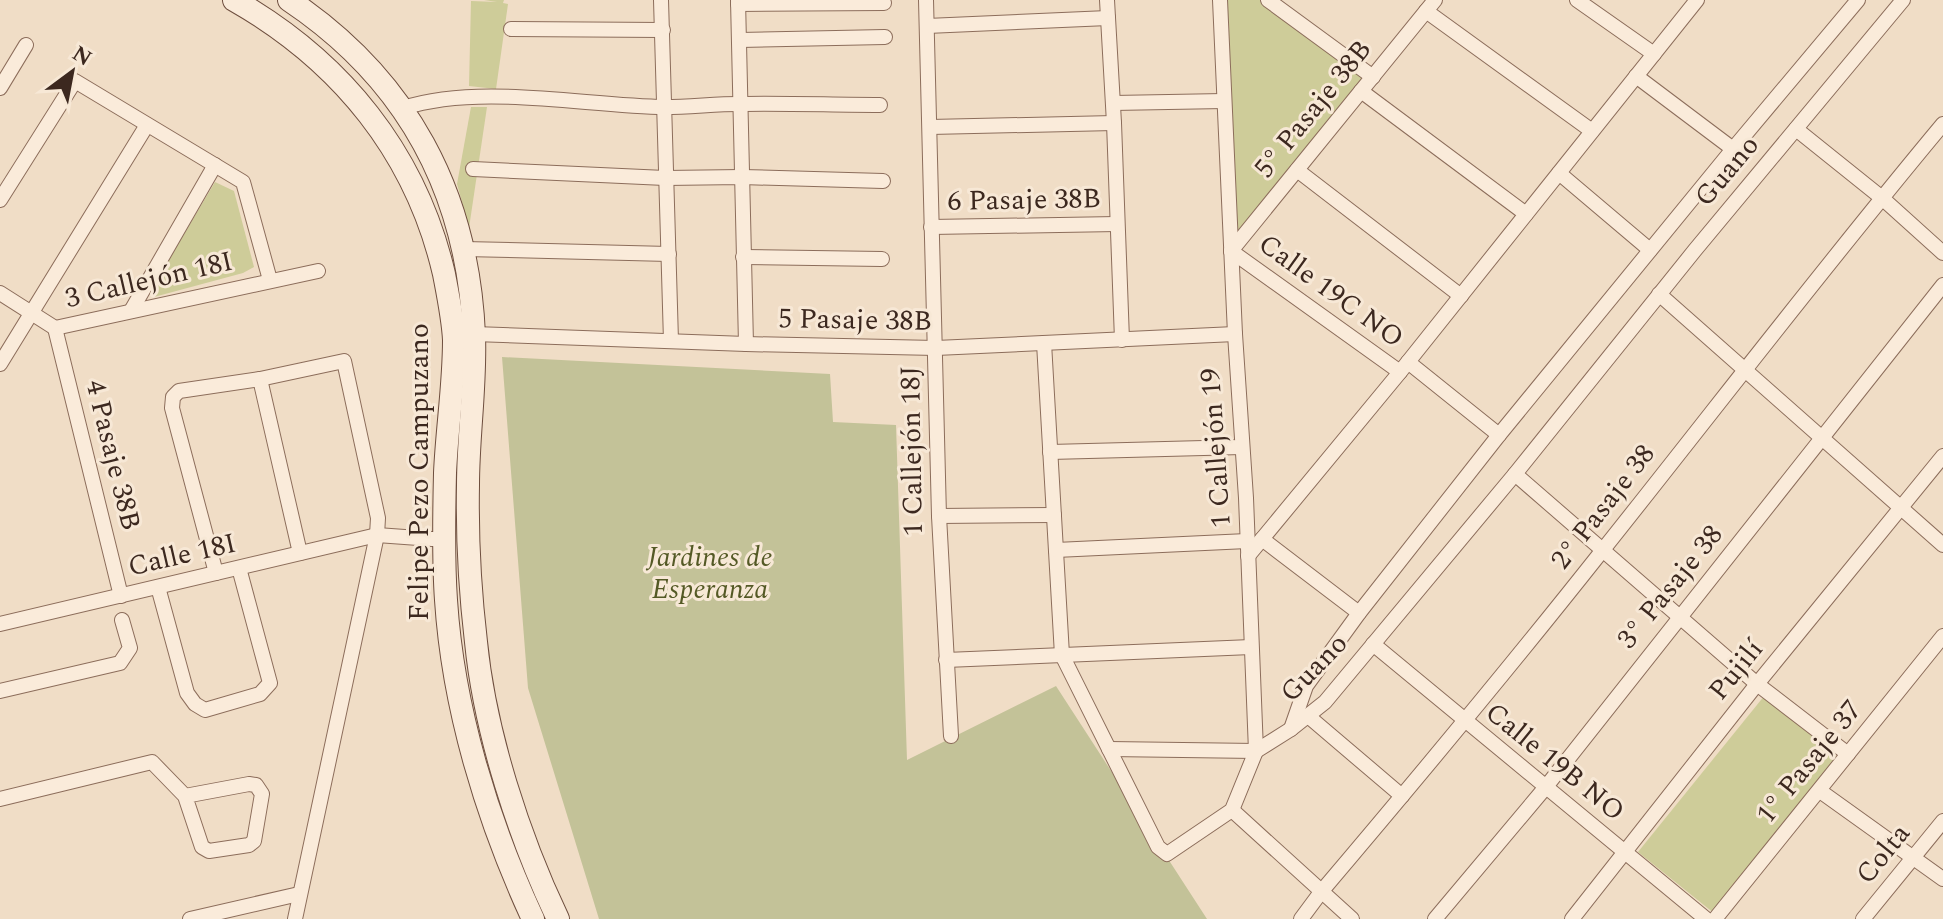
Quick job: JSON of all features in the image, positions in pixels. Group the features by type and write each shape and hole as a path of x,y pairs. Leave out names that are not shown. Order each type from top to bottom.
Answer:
{"main road":[{"name":"Felipe Pezo Campuzano","path":"234,0 272,23 315,57 356,97 384,132 408,173 425,212 440,259 454,336 453,396 445,472 445,595 449,641 471,745 505,853 533,919"},
{"name":"Felipe Pezo Campuzano","path":"289,0 349,45 403,108 440,175 454,211 464,249 474,334 468,488 476,643 485,702 514,809 543,888 558,919"}],"street":[{"path":"661,0 671,341"},
{"name":"1 Callejón 18J","path":"926,0 939,516 951,736"},
{"path":"1107,0 1122,340"},
{"name":"1 Callejón 19","path":"1220,0 1235,334 1252,545 1251,647 1256,751 1232,810"},
{"path":"1268,0 1373,77"},
{"path":"1577,0 1654,54"},
{"path":"1252,545 1404,367 1697,0"},
{"name":"Guano","path":"1291,729 1306,686 1359,613 1499,435 1858,0"},
{"name":"Guano","path":"1291,729 1325,702 1903,0"},
{"path":"746,344 738,2 884,3"},
{"path":"1430,6 1592,131"},
{"name":"5° Pasaje 38B","path":"1231,251 1430,6"},
{"path":"927,26 1108,18"},
{"path":"511,29 663,30"},
{"path":"740,40 885,37"},
{"path":"0,88 26,45"},
{"path":"1636,76 1733,149"},
{"path":"0,200 75,81 243,182 270,280"},
{"path":"1361,91 1526,214"},
{"path":"403,108 450,98 509,98 665,107 880,105"},
{"path":"1113,103 1224,101"},
{"path":"930,127 1114,123"},
{"name":"2° Pasaje 38","path":"1301,919 1465,722 1742,370 1943,124"},
{"path":"0,364 147,125"},
{"path":"1796,129 1882,198 1943,253"},
{"path":"131,311 215,165"},
{"path":"473,169 665,178 883,181"},
{"path":"1297,170 1461,296"},
{"path":"1559,173 1650,250"},
{"name":"6 Pasaje 38B","path":"931,227 1117,224"},
{"path":"464,249 669,254"},
{"name":"Calle 19C NO","path":"1231,251 1499,435"},
{"path":"743,257 882,259"},
{"name":"3 Callejón 18I","path":"0,293 55,328 318,271"},
{"name":"3° Pasaje 38","path":"1435,919 1545,788 1943,285"},
{"path":"1659,294 1943,545"},
{"name":"4 Pasaje 38B","path":"55,328 121,596"},
{"name":"5 Pasaje 38B","path":"474,334 936,348 1235,334"},
{"path":"1044,343 1062,655 1160,850 1167,854 1232,810 1352,919"},
{"path":"216,573 172,408 173,397 179,391 260,379 344,361 378,518 377,535 295,919"},
{"path":"260,379 300,553"},
{"path":"1050,452 1242,447"},
{"name":"Pujilí","path":"1572,919 1757,684 1943,456"},
{"path":"1515,474 1757,684 1848,754"},
{"path":"939,516 1054,515"},
{"name":"Calle 18I","path":"0,624 377,535 446,540"},
{"path":"1056,550 1252,545 1359,613"},
{"path":"158,587 187,693 195,704 205,710 260,694 270,683 239,568"},
{"path":"0,691 120,663 130,648 122,620"},
{"name":"1° Pasaje 37","path":"1715,919 1943,636"},
{"name":"Calle 19B NO","path":"1373,644 1706,919"},
{"path":"946,660 1251,647"},
{"path":"1308,716 1402,796"},
{"path":"1109,749 1256,751 1291,729"},
{"path":"0,799 152,762 185,796 202,847 209,851 249,845 254,841 262,794 256,785 185,796"},
{"path":"1820,791 1943,879"},
{"name":"Colta","path":"1863,919 1943,821"},
{"path":"190,919 299,894"}],"shaded area":[{"path":"484,0 504,0 503,3 508,4 496,89 469,86 471,1 497,2"},
{"path":"1227,0 1262,0 1366,77 1235,239"},
{"path":"471,107 487,107 469,228 457,184"},
{"path":"215,182 234,191 254,267 243,273 154,297 150,291"},
{"path":"1765,695 1841,761 1715,914 1638,852"}],"green space":[{"name":"Jardines de Esperanza","path":"502,357 830,374 833,422 896,425 907,760 1056,686 1207,919 599,919 528,688"}]}
